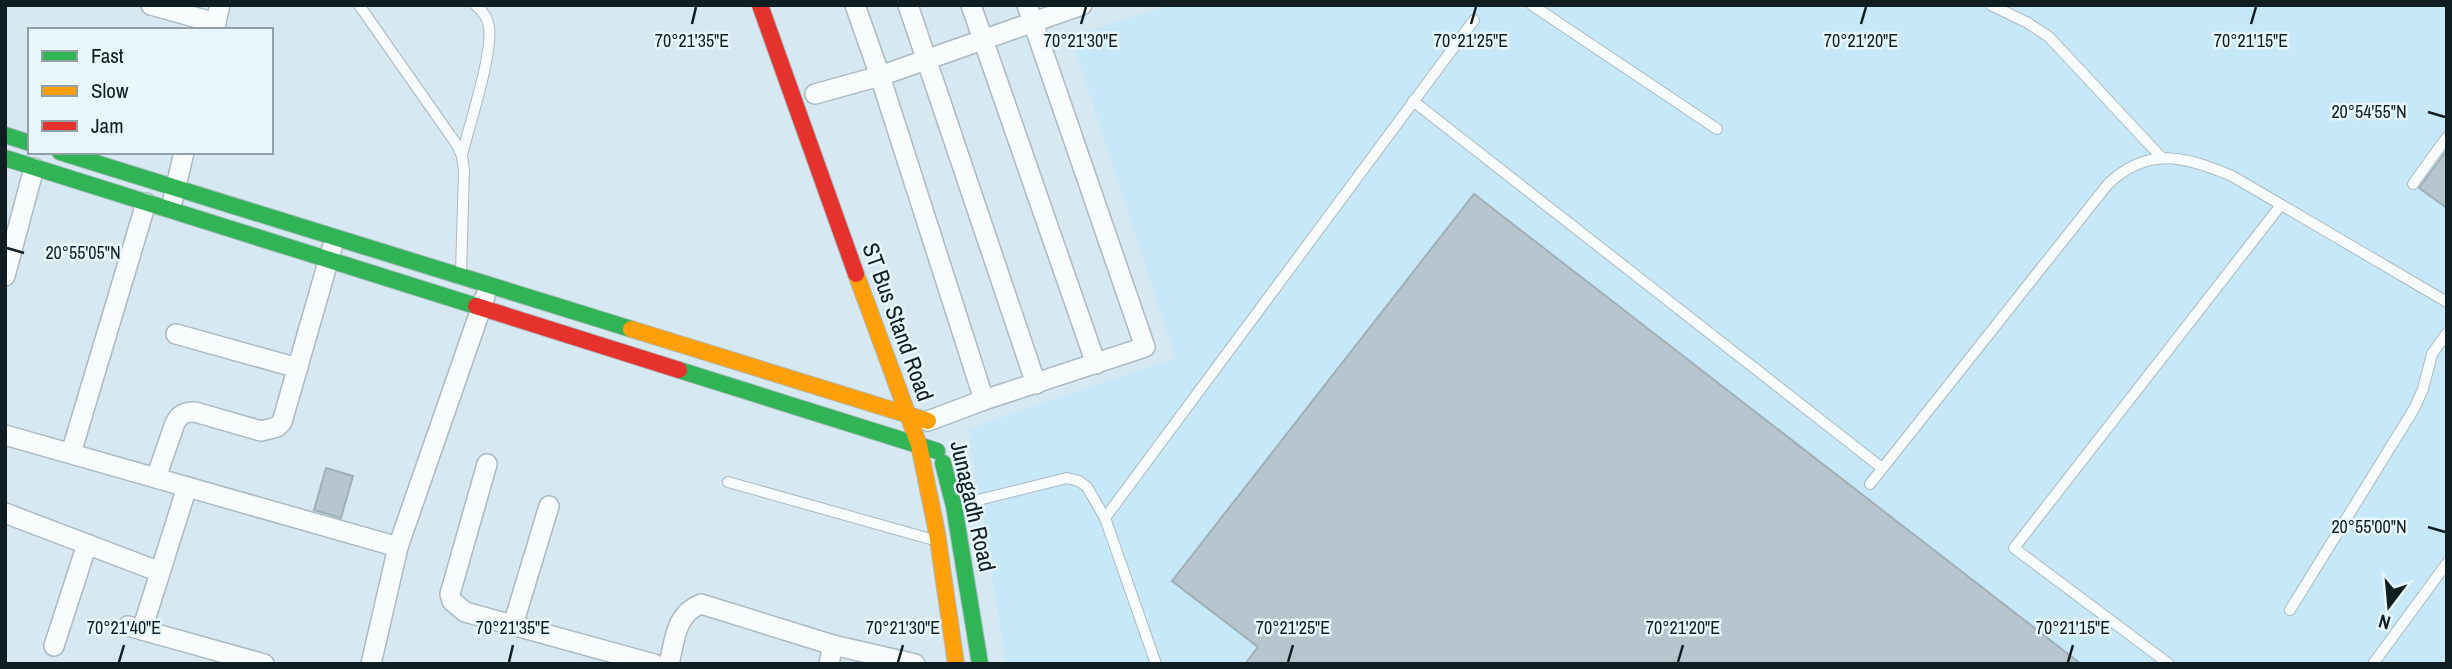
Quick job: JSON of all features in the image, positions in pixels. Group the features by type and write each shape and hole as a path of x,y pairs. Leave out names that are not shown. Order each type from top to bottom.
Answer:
{"street":[{"path":"151,5 217,19"},
{"name":"ST Bus Stand Road","path":"760,5 919,445 938,541 956,664"},
{"path":"855,5 984,400"},
{"path":"908,5 1035,384"},
{"path":"971,5 1096,364"},
{"path":"815,95 880,76 982,40 1030,14 1082,5"},
{"path":"67,154 928,421 1145,347 1030,14"},
{"path":"5,135 28,142"},
{"path":"170,211 184,154"},
{"path":"5,158 940,452"},
{"path":"5,276 34,168"},
{"path":"71,453 146,203"},
{"path":"259,239 266,215"},
{"path":"156,478 178,417 185,412 195,412 261,431 277,427 285,417 335,237"},
{"path":"371,664 398,547 489,284"},
{"path":"176,334 299,368"},
{"name":"Junagadh Road","path":"917,394 940,452 954,506 980,664"},
{"path":"5,435 398,547"},
{"path":"487,464 450,594 452,601 465,612 654,664"},
{"path":"187,487 160,572 135,628 264,664"},
{"path":"513,625 549,506"},
{"path":"5,513 160,572"},
{"path":"54,646 87,544"},
{"path":"668,664 681,619 690,608 701,604 831,655 915,664"}],"lane":[{"path":"359,5 462,156 464,170 461,275"},
{"path":"462,156 489,47 489,27 484,11 475,5"},
{"path":"1532,5 1717,128"},
{"path":"1991,5 2028,23 2049,37 2161,157"},
{"path":"1105,519 1474,20"},
{"path":"1413,101 1882,468"},
{"path":"2413,184 2447,137"},
{"path":"1870,484 2108,184 2122,171 2142,161 2161,157 2184,159 2206,164 2232,176 2447,302"},
{"path":"2169,664 2014,548 2281,205"},
{"path":"2290,610 2414,409 2423,389 2432,354 2447,333"},
{"path":"954,506 1067,478 1079,481 1087,487 1105,519 1156,664"},
{"path":"728,482 938,541"},
{"path":"2373,664 2447,563"}],"shaded area":[{"path":"1169,5 2447,5 2447,664 1006,664 968,429 1175,358 1071,37"}],"building":[{"path":"2447,150 2447,208 2419,188"},
{"path":"1474,194 2081,664 1245,664 1258,647 1172,581"},
{"path":"326,468 353,476 341,518 314,510"}],"traffic: fast":[{"path":"5,135 28,142"},
{"path":"66,154 631,329"},
{"path":"5,158 476,306"},
{"path":"679,370 937,451"},
{"path":"943,463 954,506 980,664"}],"traffic: slow":[{"path":"856,274 919,445 937,533 956,664"},
{"path":"631,329 928,421"}],"traffic: jam":[{"path":"760,5 856,274"},
{"path":"476,306 679,370"}]}
